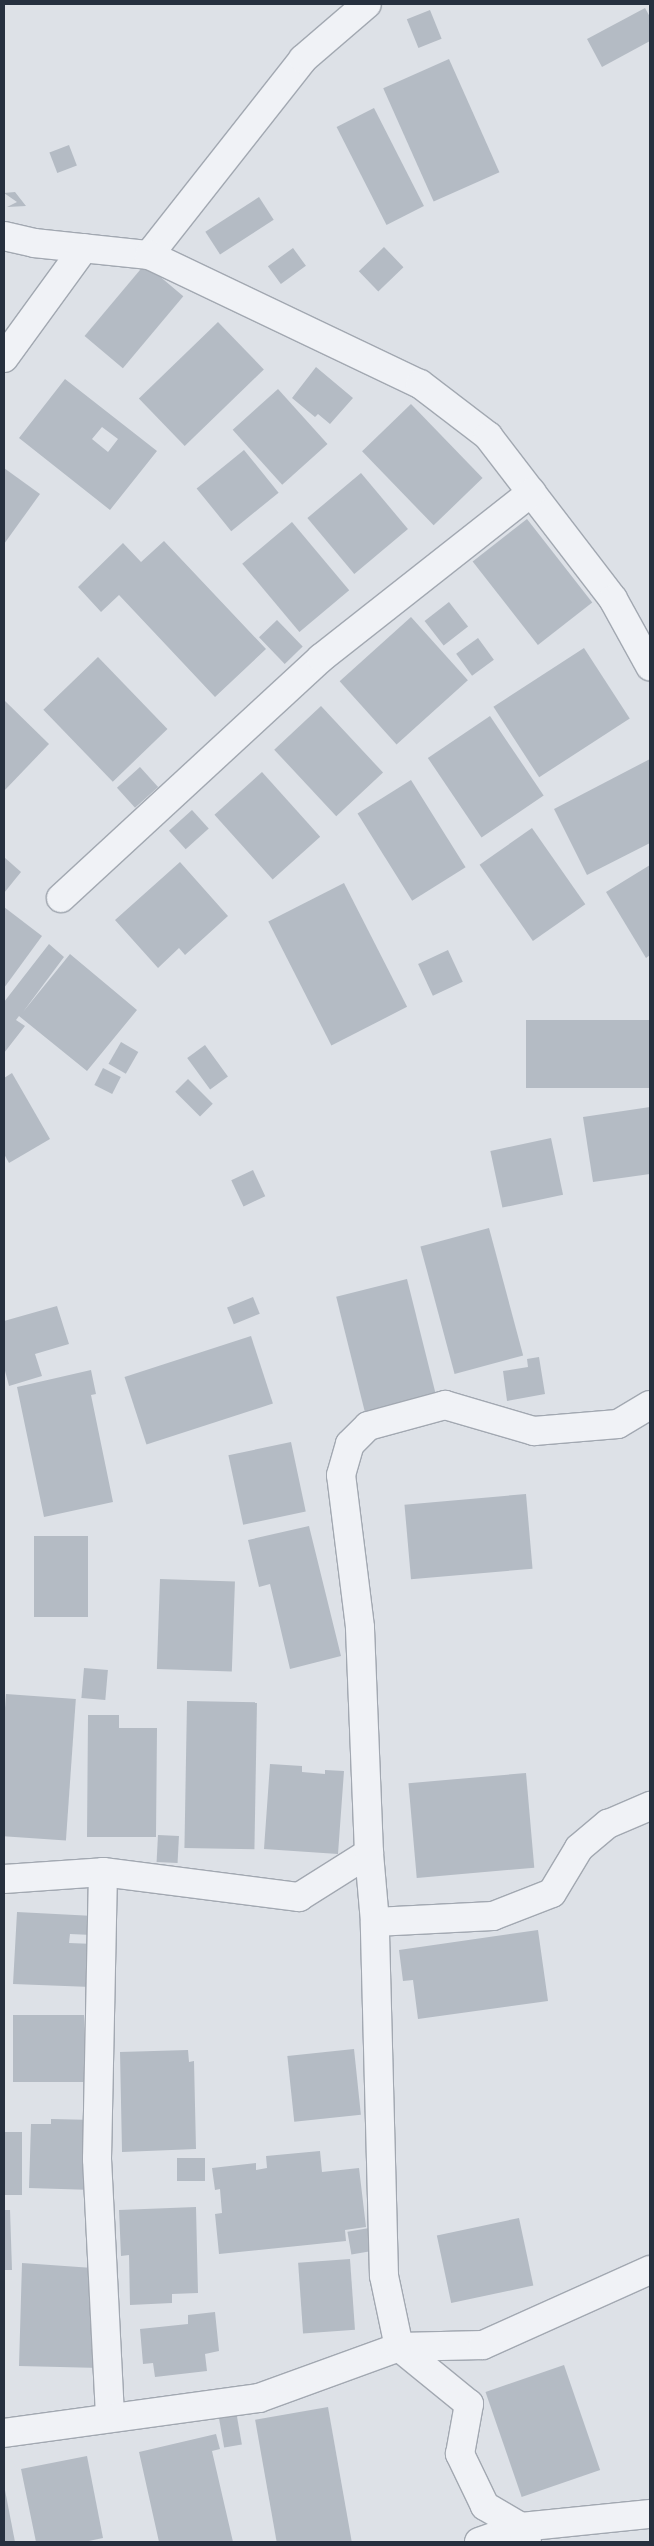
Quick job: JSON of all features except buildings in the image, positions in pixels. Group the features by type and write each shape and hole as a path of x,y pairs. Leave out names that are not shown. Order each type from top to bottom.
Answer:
{"street":[{"path":"149,256 303,59 367,4"},
{"path":"4,236 34,243 149,256 420,384 488,436 613,599 650,666"},
{"path":"4,358 84,248"},
{"path":"62,898 321,658 532,492"},
{"path":"524,2534 485,2506 460,2454 469,2404 399,2346 384,2276 375,1922 368,1853 360,1627 341,1475 350,1444 368,1426 445,1405 534,1431 618,1424 650,1405"},
{"path":"375,1922 493,1916 552,1893 579,1848 608,1824 650,1806"},
{"path":"4,1879 103,1872 299,1897 368,1853"},
{"path":"103,1872 97,2159 110,2416"},
{"path":"4,2433 110,2416 259,2398 399,2346 483,2345 650,2270"},
{"path":"479,2542 650,2514"}]}
